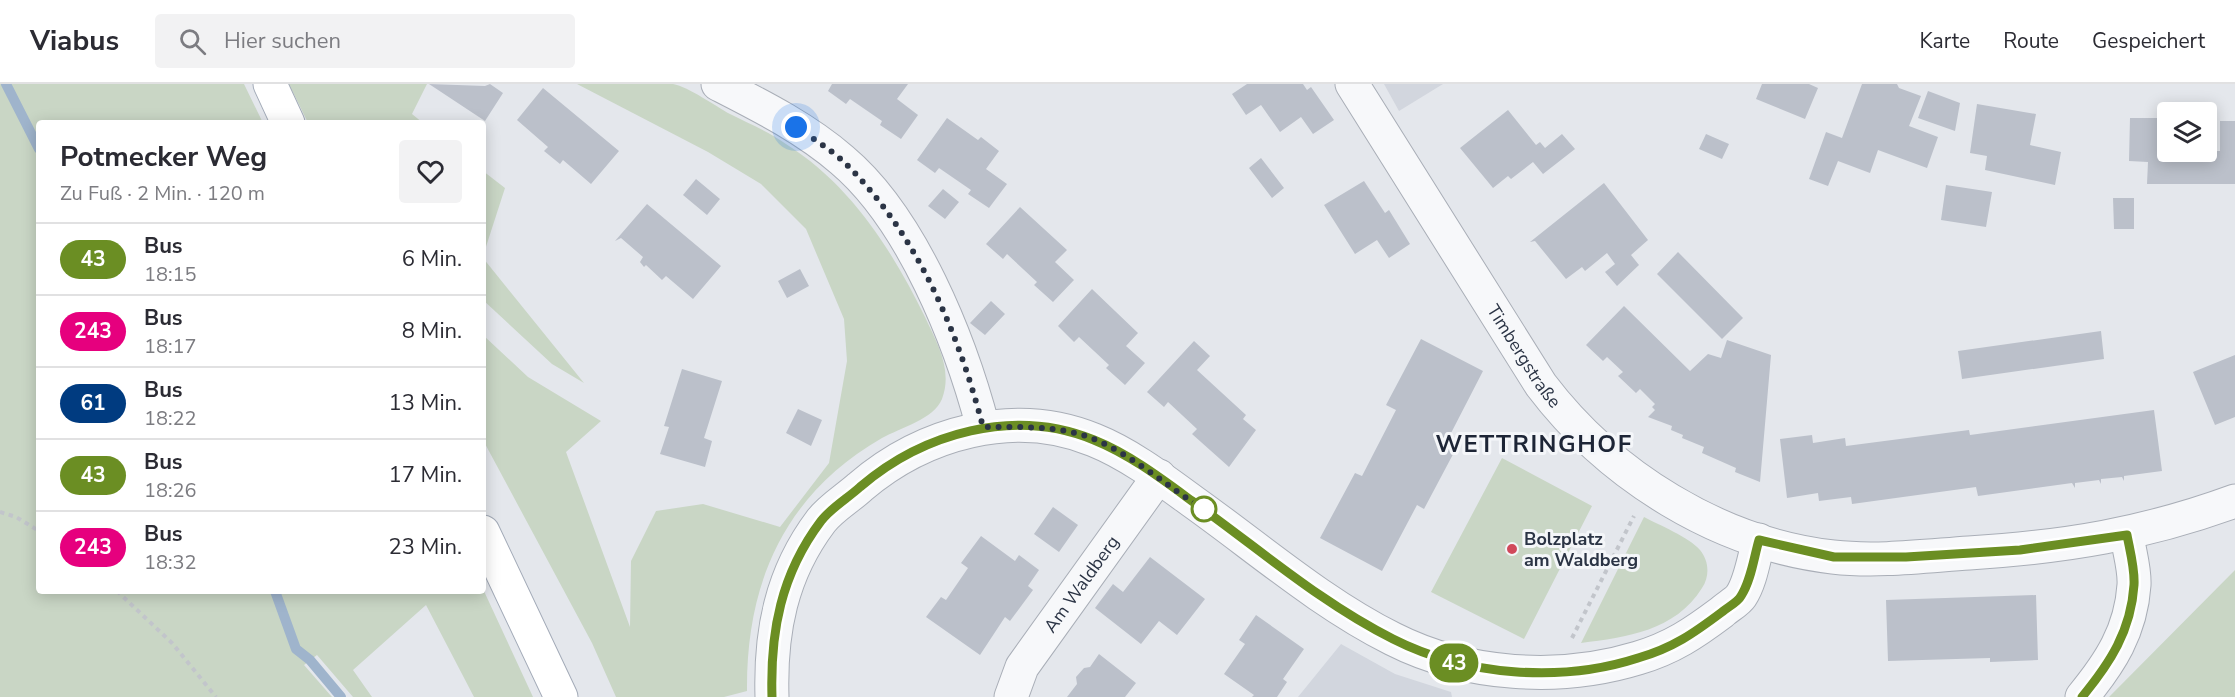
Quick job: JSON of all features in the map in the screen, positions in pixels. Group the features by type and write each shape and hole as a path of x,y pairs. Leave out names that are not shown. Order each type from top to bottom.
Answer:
{"main road":[{"path":"270,84 287,120"},
{"path":"486,538 561,697"}],"street":[{"path":"718,84 780,116 843,161 872,193 897,226 927,275 972,386 983,427"},
{"name":"Timbergstraße","path":"1352,84 1541,385 1562,414 1590,441 1650,486 1723,529 1759,540 1834,557 1906,557 2020,550 2127,535 2178,522 2235,501"},
{"path":"772,697 771,669 776,627 788,576 822,520 885,466 937,440 983,427 1044,428 1073,432 1097,441 1159,476 1355,618 1396,641 1456,664 1508,671 1612,666 1655,653 1685,640 1741,597 1759,540"},
{"name":"Am Waldberg","path":"1011,697 1022,667 1159,476"},
{"path":"2082,697 2119,647 2129,618 2134,584 2127,535"}],"path":[{"path":"0,512 16,517 36,529"},
{"path":"1569,644 1636,512"},
{"path":"120,594 172,643 216,697"}],"shaded area":[{"path":"1384,84 1443,84 1399,111"},
{"path":"1341,644 1395,674 1451,692 1452,697 1298,697"}],"green space":[{"path":"0,84 244,84 262,120 36,120 36,594 485,594 533,697 474,697 426,605 353,670 372,697 353,697 317,655 304,665 332,697 0,697"},
{"path":"289,84 427,84 412,114 419,120 307,120"},
{"path":"577,84 673,84 773,136 809,160 850,199 868,221 898,267 939,347 945,367 945,388 942,399 932,412 882,438 848,460 820,486 796,514 778,545 764,578 754,613 747,691 724,697 616,697 592,643 486,446 486,338 528,377 601,421 566,452 630,627 631,561 656,511 703,504 780,527 829,463 847,361 844,319 806,229 761,184 708,152"},
{"path":"486,173 505,188 486,247"},
{"path":"486,262 584,383 552,364 486,303"},
{"name":"Bolzplatz am Waldberg","path":"1502,458 1592,506 1524,639 1431,592"},
{"path":"1644,517 1681,536 1700,550 1707,569 1705,583 1691,602 1664,623 1616,638 1581,643"},
{"path":"2235,570 2235,697 2109,697"}],"building":[{"path":"429,84 485,86 490,84 503,93 483,120"},
{"path":"832,84 908,84 897,99 918,115 901,139 880,125 882,121 850,99 846,104 828,91"},
{"path":"1247,84 1303,84 1307,90 1311,87 1334,120 1313,134 1301,117 1280,132 1261,105 1246,115 1232,94"},
{"path":"1762,84 1809,84 1818,88 1805,119 1756,99"},
{"path":"1862,84 1897,84 1899,88 1921,96 1909,126 1938,137 1927,168 1878,150 1870,173 1838,161 1828,186 1809,179 1826,132 1842,138"},
{"path":"543,88 619,151 591,184 563,160 560,164 544,151 548,147 517,120"},
{"path":"1928,91 1960,103 1955,131 1918,118"},
{"path":"1977,104 2036,114 2030,145 2061,152 2055,185 1985,170 1987,156 1970,153"},
{"path":"1508,110 1536,145 1540,142 1545,148 1562,134 1575,149 1543,174 1533,162 1511,179 1508,176 1493,188 1460,148"},
{"path":"947,118 978,140 981,137 999,151 986,169 1007,184 989,208 968,194 971,190 939,168 935,173 917,160"},
{"path":"2130,118 2157,118 2157,162 2217,162 2217,151 2220,151 2220,121 2235,121 2235,184 2147,184 2148,162 2129,161"},
{"path":"1706,134 1729,144 1722,159 1699,149"},
{"path":"1261,158 1284,188 1272,198 1249,168"},
{"path":"696,179 720,199 707,215 683,195"},
{"path":"1364,181 1385,213 1389,210 1410,244 1389,258 1377,240 1355,254 1324,205"},
{"path":"1604,183 1648,240 1631,255 1639,265 1617,286 1605,272 1615,264 1607,253 1585,271 1582,267 1566,279 1535,241 1530,242"},
{"path":"1946,185 1992,192 1986,227 1941,220"},
{"path":"943,189 959,202 945,219 928,206"},
{"path":"2113,198 2134,198 2134,229 2114,229"},
{"path":"647,204 721,266 693,299 666,276 662,280 646,265 644,267 640,262 643,257 621,238 615,241"},
{"path":"1020,207 1067,250 1055,262 1074,280 1053,302 1034,285 1037,282 1007,254 1003,259 986,244"},
{"path":"1678,252 1743,318 1722,339 1657,274"},
{"path":"800,269 809,286 787,298 778,281"},
{"path":"1092,289 1138,333 1126,346 1145,363 1125,385 1106,368 1109,365 1079,337 1074,342 1058,326"},
{"path":"991,301 1005,314 985,335 970,323"},
{"path":"1624,306 1690,371 1708,354 1721,358 1727,340 1771,355 1760,482 1735,472 1736,468 1702,453 1704,447 1682,438 1683,435 1671,430 1672,426 1648,417 1655,410 1652,407 1655,404 1640,389 1636,393 1618,376 1623,372 1607,357 1603,361 1586,345"},
{"path":"2101,331 2104,359 1962,379 1958,351"},
{"path":"1421,339 1483,371 1449,437 1459,443 1424,509 1417,505 1382,571 1320,538 1355,473 1362,476 1396,410 1386,405"},
{"path":"1194,341 1210,356 1197,370 1246,415 1243,419 1256,430 1229,467 1192,434 1197,429 1168,402 1164,407 1147,392"},
{"path":"2235,355 2235,417 2215,425 2193,372"},
{"path":"682,369 722,381 704,438 712,441 705,467 660,454 669,427 664,426"},
{"path":"798,409 822,420 811,446 786,433"},
{"path":"2154,410 2162,471 2124,476 2124,481 2122,477 2101,479 2101,484 2099,480 2075,483 2075,488 2072,483 1978,496 1976,487 1852,504 1851,497 1819,501 1818,493 1787,498 1780,439 1812,435 1813,443 1845,438 1846,446 1969,430 1970,435"},
{"path":"1053,507 1078,525 1059,552 1034,534"},
{"path":"981,536 1015,561 1019,555 1039,570 1028,586 1033,590 1010,621 1005,617 980,655 926,617 941,597 946,600 968,568 961,563"},
{"path":"1150,557 1205,599 1177,635 1159,621 1141,644 1095,608 1113,584 1123,592"},
{"path":"2036,595 2038,660 1990,662 1990,658 1888,661 1886,600"},
{"path":"1256,615 1304,649 1283,679 1287,682 1277,697 1252,697 1254,695 1224,674 1245,644 1239,640"},
{"path":"1099,654 1136,683 1125,697 1067,697 1077,684 1076,677 1084,668 1090,667"}],"waterway":[{"path":"6,84 36,143"},
{"path":"276,594 296,649 310,660 341,697"}],"bus line":[{"name":"43","path":"772,697 771,669 776,627 788,576 822,520 885,466 937,440 983,427 1044,428 1073,432 1097,441 1159,476 1355,618 1396,641 1456,664 1508,671 1556,671 1612,666 1655,653 1685,640 1741,597 1759,540 1834,557 1906,557 2020,550 2127,535 2134,584 2125,634 2102,673 2082,697"}],"place":[{"name":"Bolzplatz am Waldberg","path":"1512,549"}],"district":[{"name":"WETTRINGHOF","path":"1534,444"}],"route":[{"path":"796,127 843,161 872,193 897,226 927,275 972,386 983,427 1044,428 1073,432 1097,441 1159,476 1204,509"}]}
